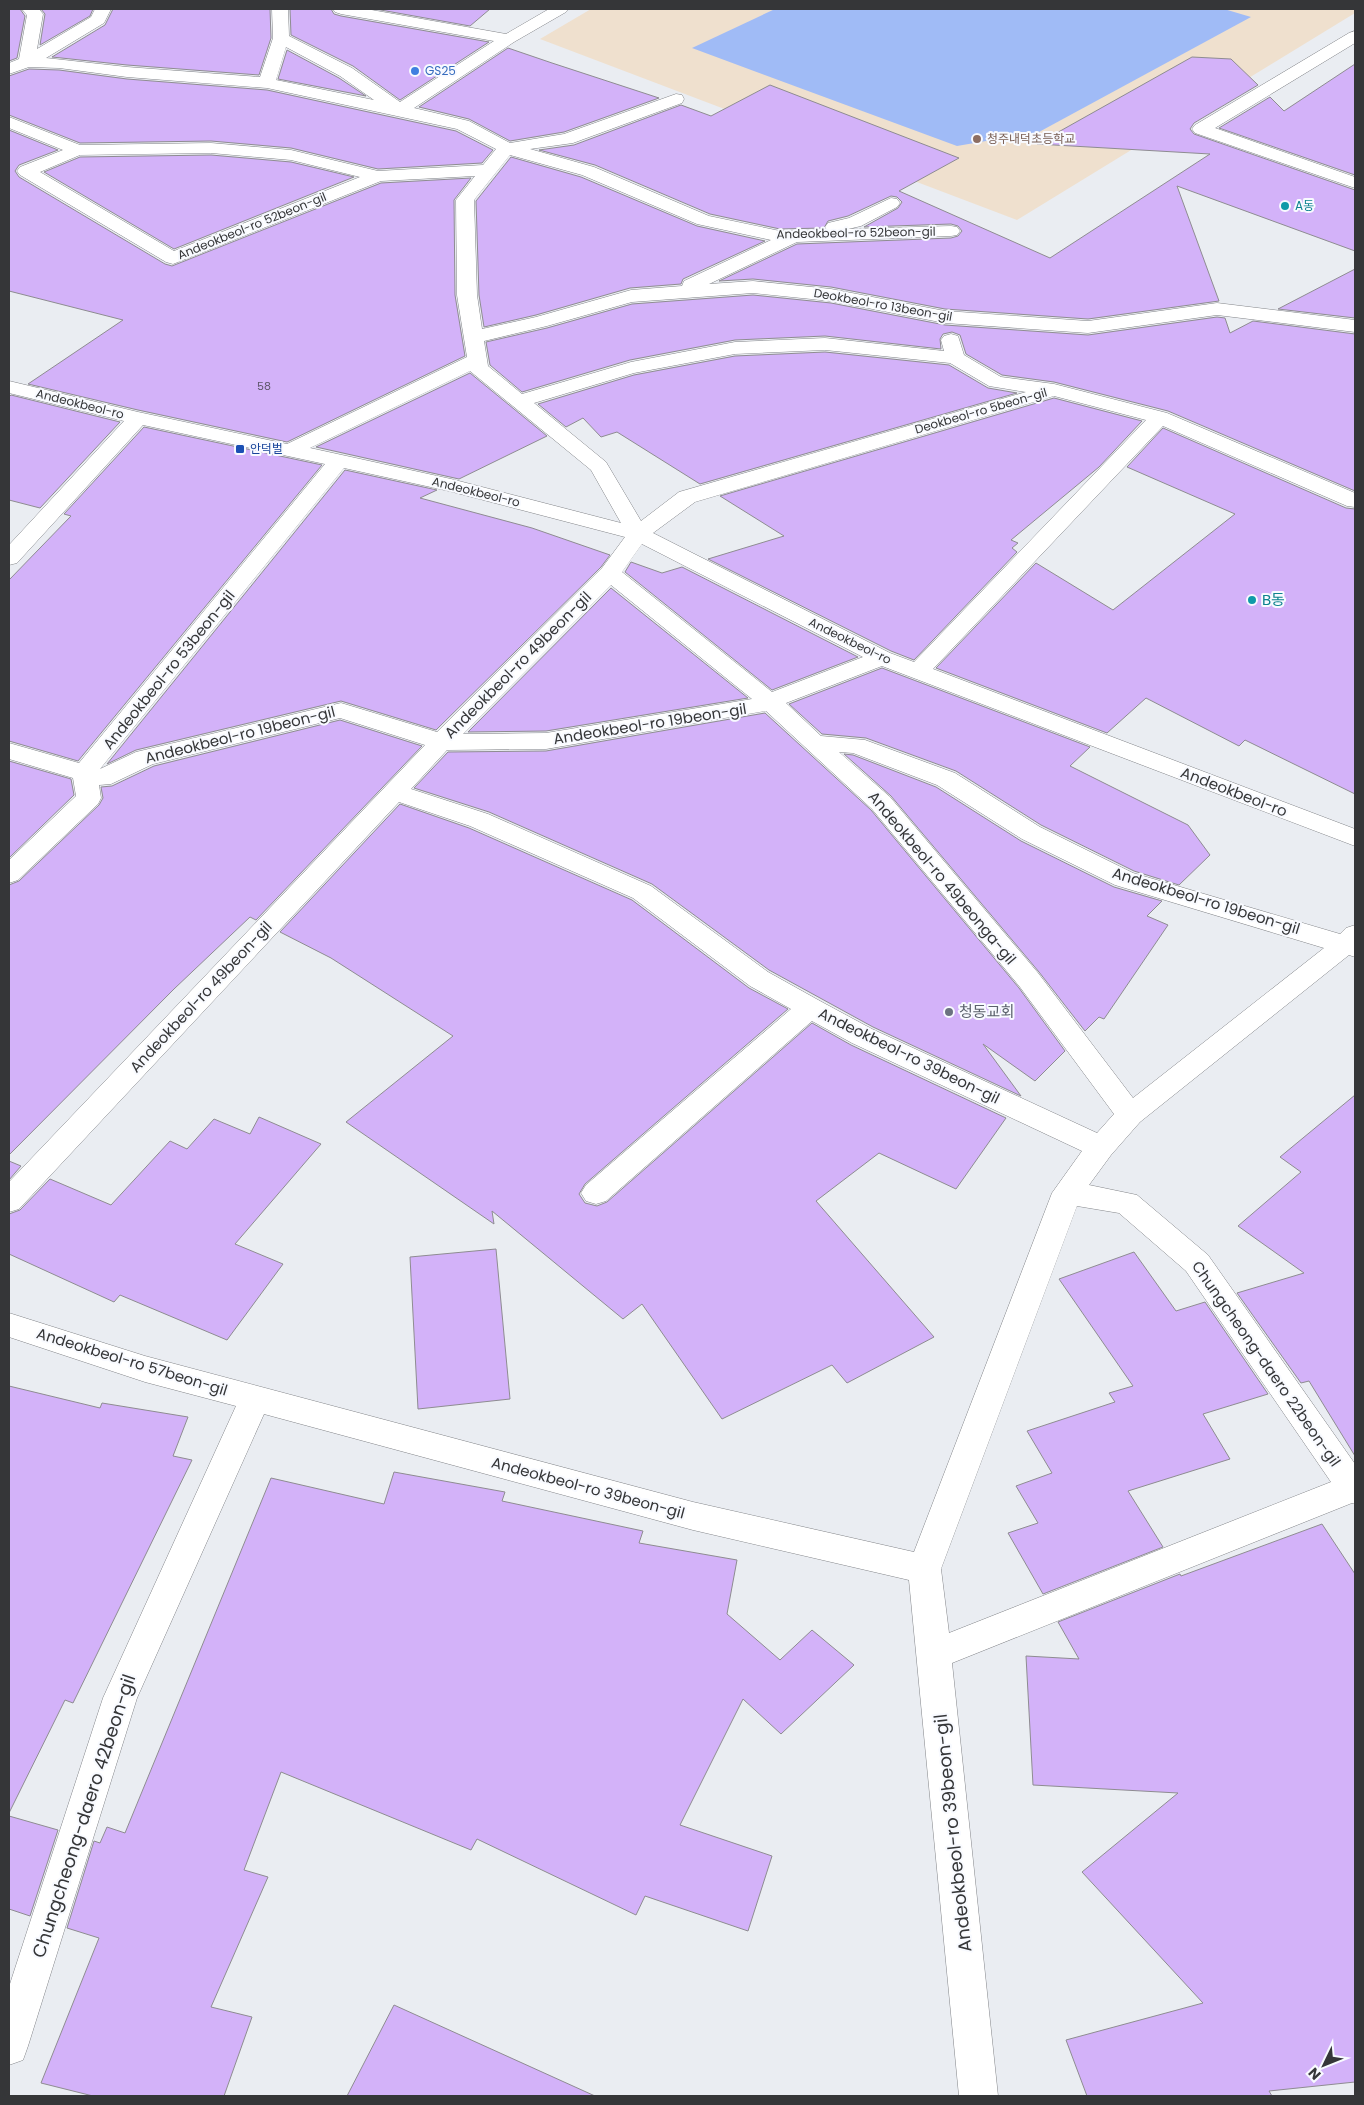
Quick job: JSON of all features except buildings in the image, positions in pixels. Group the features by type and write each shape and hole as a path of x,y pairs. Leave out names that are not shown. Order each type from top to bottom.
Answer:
{"street":[{"path":"27,62 35,14 30,9"},
{"path":"9,68 27,62 98,20 104,9"},
{"path":"267,82 281,38 280,9"},
{"path":"341,9 508,39"},
{"path":"400,110 508,39 560,9"},
{"path":"1355,36 1201,129 1355,184"},
{"name":"Andeokbeol-ro 52beon-gil","path":"281,38 346,72 400,110"},
{"name":"Andeokbeol-ro 52beon-gil","path":"27,62 59,63 127,72 267,82 400,110 463,125 506,148 588,170 703,220 780,237 952,231"},
{"path":"638,534 599,466 478,368 468,295 465,200 506,148 567,139 676,99"},
{"path":"9,122 78,150"},
{"name":"Andeokbeol-ro 52beon-gil","path":"26,171 78,150 220,148 291,155 378,176 488,170"},
{"path":"9,178 26,171"},
{"name":"Andeokbeol-ro 52beon-gil","path":"26,171 173,258 378,176"},
{"path":"676,292 796,236 855,222 891,203"},
{"name":"Deokbeol-ro 13beon-gil","path":"474,337 540,322 630,296 753,287 831,294 944,317 1088,327 1217,309 1355,326"},
{"path":"944,317 955,358"},
{"path":"519,401 631,368 735,348 825,344 955,358 996,382 1054,390"},
{"path":"290,450 477,360"},
{"name":"Andeokbeol-ro","path":"9,387 138,418 451,485 638,534 882,658 1355,838"},
{"name":"Deokbeol-ro 5beon-gil","path":"638,534 688,497 1054,390 1160,417 1355,501"},
{"path":"917,672 1160,417"},
{"path":"9,558 138,418"},
{"name":"Andeokbeol-ro 53beon-gil","path":"84,773 339,461"},
{"name":"Andeokbeol-ro 49beon-gil","path":"9,1201 394,792 610,573 638,534"},
{"name":"Andeokbeol-ro 49beonga-gil","path":"610,573 769,701 881,803 1029,980 1130,1115"},
{"name":"Andeokbeol-ro 19beon-gil","path":"9,751 102,778 145,758 341,710 442,742 546,741 754,707 882,658"},
{"name":"Andeokbeol-ro 19beon-gil","path":"815,743 856,745 946,779 1031,833 1124,879 1352,942"},
{"path":"9,874 89,798 84,773"},
{"path":"394,792 479,820 642,892 759,979 810,1008"},
{"name":"Andeokbeol-ro 39beon-gil","path":"979,2096 924,1569 1067,1193 1101,1147 1130,1115 1352,942"},
{"name":"Andeokbeol-ro 39beon-gil","path":"596,1193 810,1008 862,1036 1101,1147"},
{"name":"Chungcheong-daero 22beon-gil","path":"1067,1193 1127,1204 1198,1263 1354,1489"},
{"name":"Andeokbeol-ro 57beon-gil","path":"9,1325 145,1369 255,1399"},
{"name":"Andeokbeol-ro 39beon-gil","path":"255,1399 693,1516 924,1569"},
{"name":"Chungcheong-daero 42beon-gil","path":"9,2046 120,1698 255,1399"},
{"path":"934,1655 1354,1489"}],"shaded area":[{"name":"청주내덕초등학교","path":"591,9 1355,9 1355,13 1017,220 540,39"},
{"path":"775,9 1224,9 1251,17 1039,132 957,146 692,48"}],"place":[{"name":"GS25","path":"415,71"},
{"name":"청주내덕초등학교","path":"977,139"},
{"name":"A동","path":"1285,206"},
{"name":"안덕벌","path":"240,449"},
{"name":"B동","path":"1252,600"},
{"name":"청동교회","path":"949,1012"}]}
